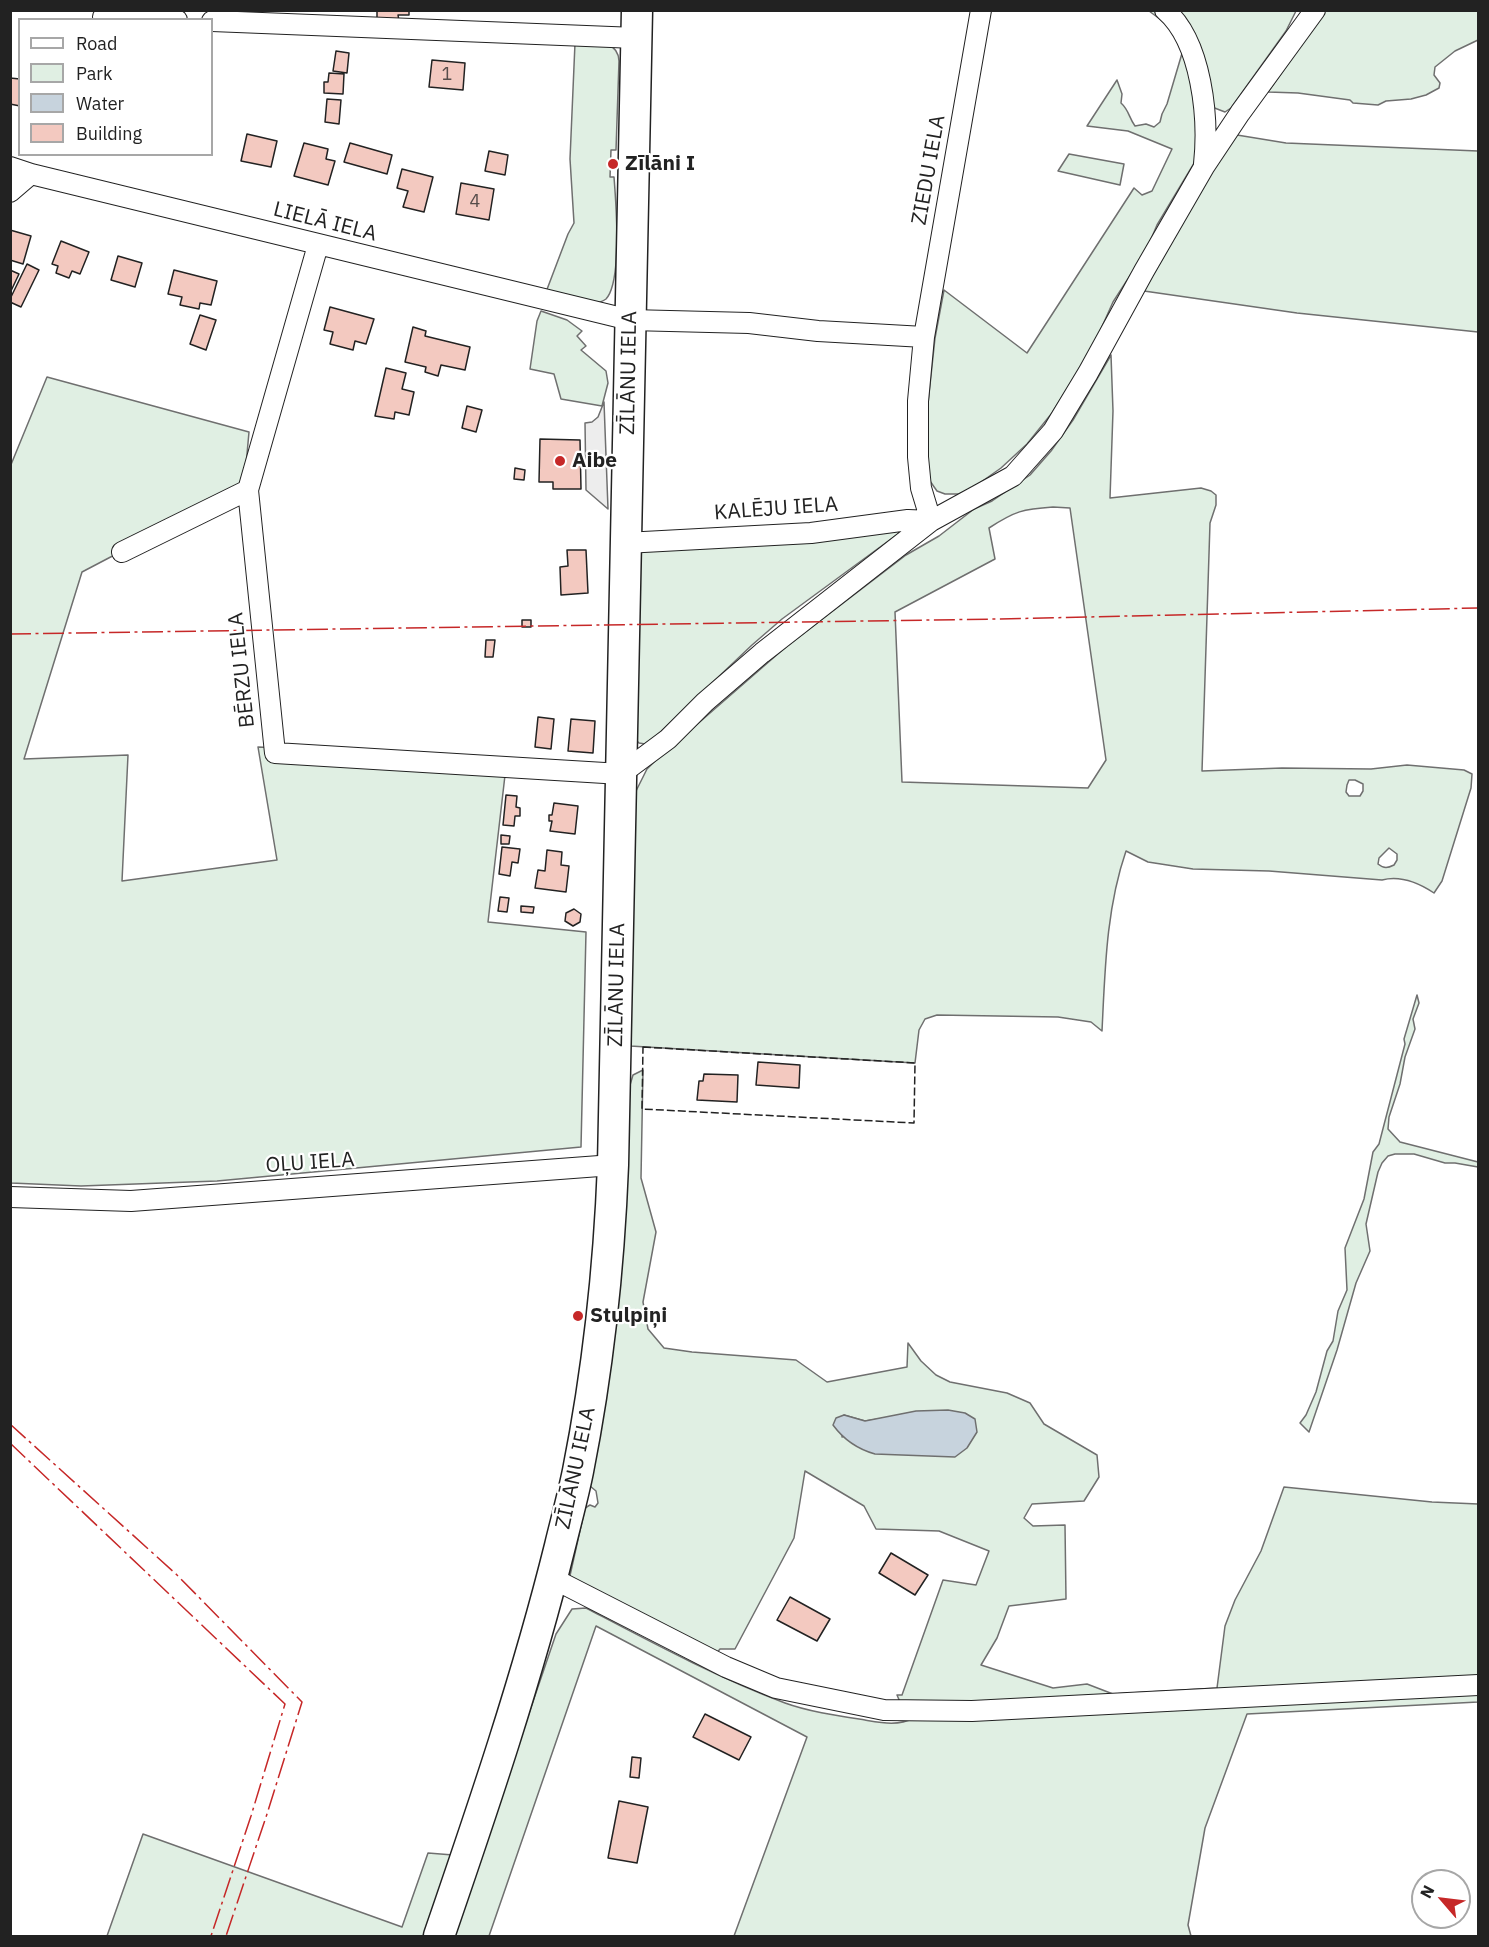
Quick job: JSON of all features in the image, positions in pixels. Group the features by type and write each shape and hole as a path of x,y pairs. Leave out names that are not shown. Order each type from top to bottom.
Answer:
{"highway":[{"name":"ZĪLĀNU IELA","path":"439,1936 524,1679 552,1578 577,1474 591,1400 605,1295 614,1165 637,24"}],"street":[{"name":"ZIEDU IELA","path":"931,521 921,489 918,457 918,401 924,338 981,10"},
{"path":"1165,10 1179,25 1188,40 1196,64 1207,139 1204,167"},
{"path":"621,774 668,738 705,702 762,653 931,521 1013,476 1053,431 1204,167 1315,10"},
{"path":"104,17 128,18"},
{"path":"213,21 637,24"},
{"path":"1202,98 1206,107 1217,115 1240,114"},
{"name":"LIELĀ IELA","path":"10,167 318,245 630,320"},
{"path":"10,192 31,174"},
{"name":"BĒRZU IELA","path":"318,245 248,490 274,753 621,774"},
{"path":"630,320 749,323 818,331 924,338"},
{"path":"122,552 248,490"},
{"name":"KALĒJU IELA","path":"625,543 811,533 908,520 931,521"},
{"name":"OĻU IELA","path":"10,1197 131,1201 614,1165"},
{"path":"552,1578 726,1667 776,1688 884,1710 972,1712 1479,1685"}],"green space":[{"path":"1149,11 1157,11 1170,22 1191,58 1201,132 1200,149 1193,165 1157,225 1146,251 1113,302 1092,349 1052,413 1027,444 1001,468 974,487 959,494 945,494 937,491 925,474 922,460 935,338 944,290 1027,353 1134,188 1142,195 1152,191 1172,149 1128,131 1087,126 1117,80 1122,94 1121,103 1135,126 1146,124 1154,127 1160,122 1183,50 1168,25"},
{"path":"1174,11 1296,11 1286,31 1231,108 1225,112 1212,107"},
{"path":"1325,11 1478,11 1478,40 1455,51 1435,67 1434,75 1440,83 1439,88 1411,99 1386,101 1378,105 1298,93 1268,92"},
{"path":"575,43 609,45 618,54 619,61 616,150 611,150 610,177 614,177 615,189 616,260 611,290 606,299 593,304 546,292 574,223 570,159"},
{"path":"1237,135 1286,143 1478,151 1478,332 1297,313 1144,291 1214,168"},
{"path":"1069,154 1124,164 1120,185 1058,171"},
{"path":"541,311 567,320 582,331 577,336 586,346 581,350 606,371 608,383 602,406 561,399 554,374 530,369 537,321"},
{"path":"1111,355 1113,411 1110,498 1201,488 1216,495 1216,505 1210,523 1202,771 1282,768 1371,769 1407,765 1464,770 1472,774 1471,788 1442,881 1434,893 1403,879 1382,880 1269,871 1193,869 1148,862 1126,851 1110,918 1102,1031 1091,1022 1058,1017 937,1015 925,1019 919,1030 915,1063 630,1046 635,793 647,769 787,646 906,555 939,536 974,509 992,501 1030,475 1073,420","holes":["1053,507 1070,508 1106,760 1088,788 902,782 895,612 995,559 989,528 1020,512","1349,780 1355,780 1363,784 1363,791 1360,796 1349,796 1346,792","1389,848 1397,854 1394,865 1388,867 1378,864 1379,858"]},
{"path":"47,377 249,432 244,487 82,572 24,759 128,755 122,881 277,860 258,747 507,758 488,922 586,932 581,1147 217,1181 81,1186 11,1183 10,467"},
{"path":"906,528 782,619 651,741 645,744 635,739 634,629 641,549"},
{"path":"1417,995 1419,1003 1413,1019 1415,1029 1405,1057 1388,1129 1400,1142 1478,1162 1478,1167 1445,1163 1414,1154 1395,1154 1388,1156 1382,1163 1366,1224 1370,1251 1356,1283 1337,1350 1309,1432 1300,1423 1316,1392 1327,1351 1333,1341 1338,1311 1347,1290 1345,1248 1364,1199 1373,1152 1379,1144"},
{"path":"643,1070 641,1178 656,1232 643,1302 648,1329 664,1348 796,1360 827,1382 907,1367 908,1343 921,1361 936,1375 950,1382 1007,1393 1030,1403 1044,1424 1097,1455 1099,1477 1084,1501 1032,1504 1024,1518 1033,1526 1065,1525 1066,1599 1009,1606 997,1638 981,1665 1053,1688 1087,1684 1113,1694 1217,1688 1225,1626 1235,1600 1261,1551 1284,1487 1432,1502 1478,1504 1478,1681 974,1705 900,1702 897,1695 902,1695 943,1580 976,1585 989,1551 939,1531 876,1529 864,1506 805,1471 794,1538 735,1649 720,1649 715,1655 569,1580 585,1508 590,1505 595,1507 598,1503 596,1491 590,1486 608,1374 630,1085 633,1075","holes":["844,1415 865,1421 885,1418 842,1437"]},
{"path":"586,1608 659,1646 759,1693 804,1709 884,1723 902,1722 914,1718 1478,1693 1478,1702 1247,1714 1205,1828 1188,1925 1191,1936 734,1936 807,1737 596,1626 489,1936 453,1936 556,1634 572,1609"},
{"path":"143,1834 402,1927 428,1853 453,1855 423,1936 107,1936"}],"shaded area":[{"path":"604,402 608,509 586,490 585,423 592,422 598,417"}],"water":[{"path":"948,1410 965,1413 975,1419 977,1432 967,1448 955,1457 875,1454 851,1443 833,1425 836,1418 844,1415 865,1421 916,1411"}],"building":[{"path":"377,10 409,10 409,15 398,15 399,21 377,21"},
{"path":"336,51 349,53 347,73 333,71"},
{"path":"432,60 465,63 463,90 429,87"},
{"path":"329,73 344,74 343,94 324,93 324,82 328,82"},
{"path":"10,78 18,79 18,106 10,104"},
{"path":"327,99 341,100 339,124 325,122"},
{"path":"247,134 277,141 271,167 241,161"},
{"path":"304,143 328,149 326,159 335,161 328,185 294,176"},
{"path":"350,143 392,155 387,174 344,162"},
{"path":"489,151 508,155 505,175 485,171"},
{"path":"402,169 433,177 424,212 403,207 408,191 397,188"},
{"path":"461,183 494,189 489,220 456,214"},
{"path":"10,230 31,236 23,264 10,260"},
{"path":"61,241 89,252 80,274 72,271 69,278 56,273 58,266 52,264"},
{"path":"118,256 142,263 135,287 111,280"},
{"path":"27,264 39,270 21,307 10,302 10,299"},
{"path":"10,270 19,274 10,293"},
{"path":"174,270 217,281 211,305 200,303 199,309 180,305 182,297 168,294"},
{"path":"330,307 374,319 366,344 355,341 353,350 330,344 333,332 324,330"},
{"path":"200,315 216,320 206,350 190,344"},
{"path":"413,327 426,331 425,336 470,347 465,370 441,365 438,376 425,372 426,367 405,362"},
{"path":"386,368 406,373 402,389 414,392 409,415 395,412 394,419 375,416"},
{"path":"467,406 482,410 476,432 462,428"},
{"name":"Aibe","path":"540,439 580,440 581,489 553,489 553,482 539,482"},
{"path":"515,468 525,470 524,480 514,479"},
{"path":"567,550 586,550 588,593 561,595 560,567 568,566"},
{"path":"522,620 531,620 531,627 522,627"},
{"path":"486,640 495,640 493,657 485,657"},
{"path":"538,717 554,719 551,749 535,747"},
{"path":"571,719 595,721 593,753 568,751"},
{"path":"506,795 517,796 516,807 520,808 520,816 515,816 514,826 503,825"},
{"path":"554,803 578,806 575,834 550,831 552,821 549,821 549,815 552,815"},
{"path":"501,835 510,836 509,844 501,844"},
{"path":"502,847 520,849 518,863 512,862 510,876 499,874"},
{"path":"547,850 562,852 561,865 569,866 566,892 535,888 538,870 545,871"},
{"path":"500,897 509,898 507,912 498,911"},
{"path":"521,906 534,907 533,913 521,912"},
{"path":"574,909 581,914 580,922 573,926 565,921 566,913"},
{"path":"758,1062 800,1065 799,1088 756,1085"},
{"path":"704,1074 738,1075 737,1102 697,1100 699,1081 703,1081"},
{"path":"891,1553 928,1575 915,1595 879,1573"},
{"path":"790,1597 830,1619 817,1641 777,1620"},
{"path":"705,1714 751,1737 739,1760 693,1737"},
{"path":"632,1757 641,1758 639,1778 630,1777"},
{"path":"619,1801 648,1807 637,1863 608,1858"}],"fence":[{"path":"643,1047 915,1063 914,1123 642,1109 643,1047"}],"power":[{"path":"10,634 999,619 1478,608"},
{"path":"10,1424 177,1575 302,1702 226,1936"},
{"path":"10,1443 285,1704 211,1936"}],"place":[{"name":"Zīlāni I","path":"613,164"},
{"name":"Aibe","path":"560,461"},
{"name":"Stulpiņi","path":"578,1316"}]}
